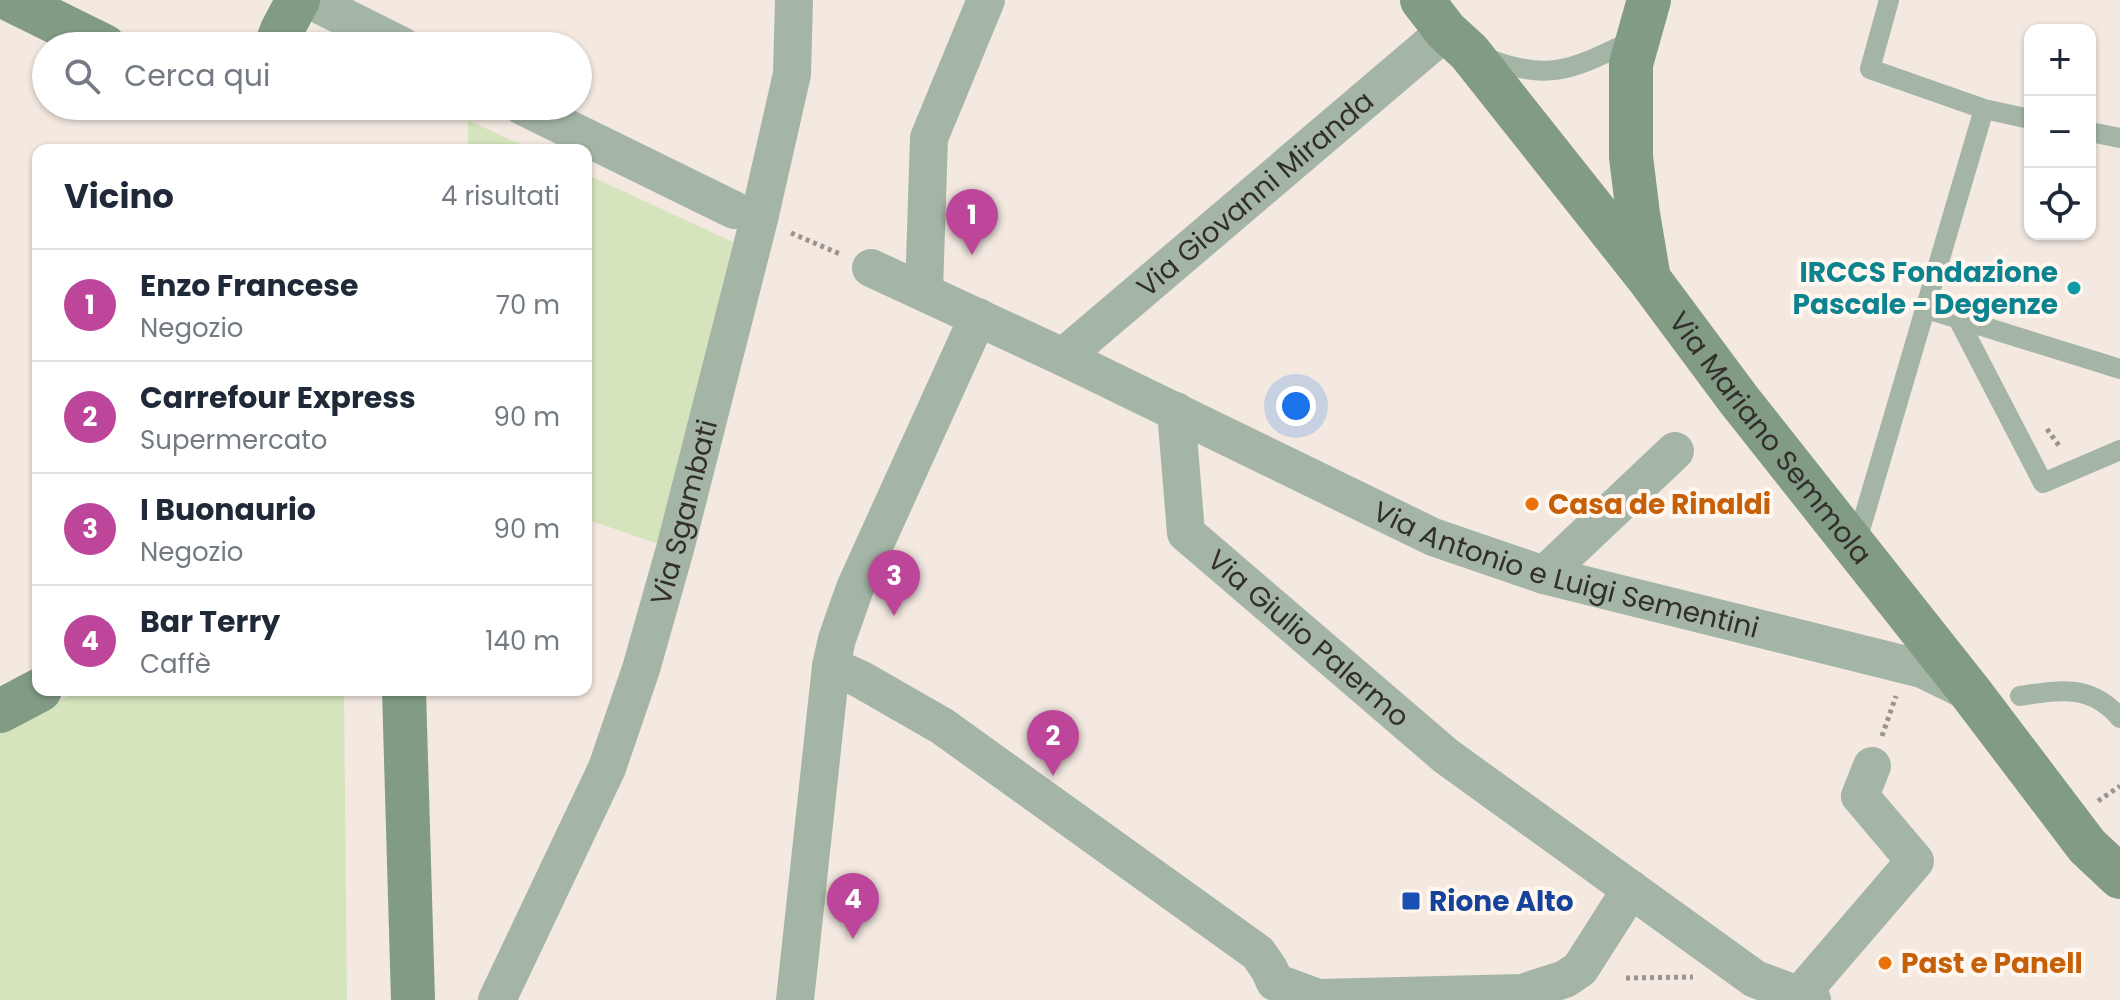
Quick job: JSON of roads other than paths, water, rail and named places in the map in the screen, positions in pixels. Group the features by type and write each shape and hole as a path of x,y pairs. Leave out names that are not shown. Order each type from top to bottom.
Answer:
{"main road":[{"path":"11,0 76,32"},
{"path":"281,32 298,0"},
{"path":"1644,19 1631,64 1631,157 1649,279"},
{"name":"Via Mariano Semmola","path":"1446,28 1649,279 1739,400 1971,693 2087,846 2120,877"},
{"path":"0,711 32,694"},
{"path":"404,696 413,1000"}],"street":[{"path":"310,0 374,32"},
{"name":"Via Sgambati","path":"497,1000 607,768 641,669 675,549 747,215 792,74 794,0"},
{"path":"924,292 929,138 986,0"},
{"name":"Via Giovanni Miranda","path":"1063,357 1446,28"},
{"path":"551,120 747,215"},
{"path":"871,268 1176,411"},
{"path":"795,1000 831,666 837,639 855,588 978,317"},
{"name":"Via Antonio e Luigi Sementini","path":"1176,411 1433,537 1544,575 1922,669 1971,693"},
{"name":"Via Giulio Palermo","path":"1176,411 1186,533 1446,756 1755,979 1806,998"},
{"path":"1544,575 1675,451"},
{"path":"831,666 942,726 1258,953 1269,969 1268,991 1318,998 1522,993 1565,979 1580,969 1631,889"},
{"path":"1806,998 1915,861 1860,796 1872,766"}],"lane":[{"path":"1889,0 1870,69 1984,109 2024,118"},
{"path":"1446,28 1502,65 1529,72 1556,71 1587,61 1644,19"},
{"path":"1855,548 1984,109"},
{"path":"2096,133 2120,138"},
{"path":"1927,309 2120,369"},
{"path":"1958,319 2043,483 2120,450"},
{"path":"2020,696 2061,690 2083,693 2109,705 2120,718"}],"place":[{"name":"Enzo Francese","path":"972,255"},
{"name":"IRCCS Fondazione Pascale - Degenze","path":"2074,288"},
{"name":"Casa de Rinaldi","path":"1532,504"},
{"name":"I Buonaurio","path":"894,616"},
{"name":"Carrefour Express","path":"1053,776"},
{"name":"Rione Alto","path":"1411,901"},
{"name":"Bar Terry","path":"853,939"},
{"name":"Past e Panell","path":"1885,963"}]}
